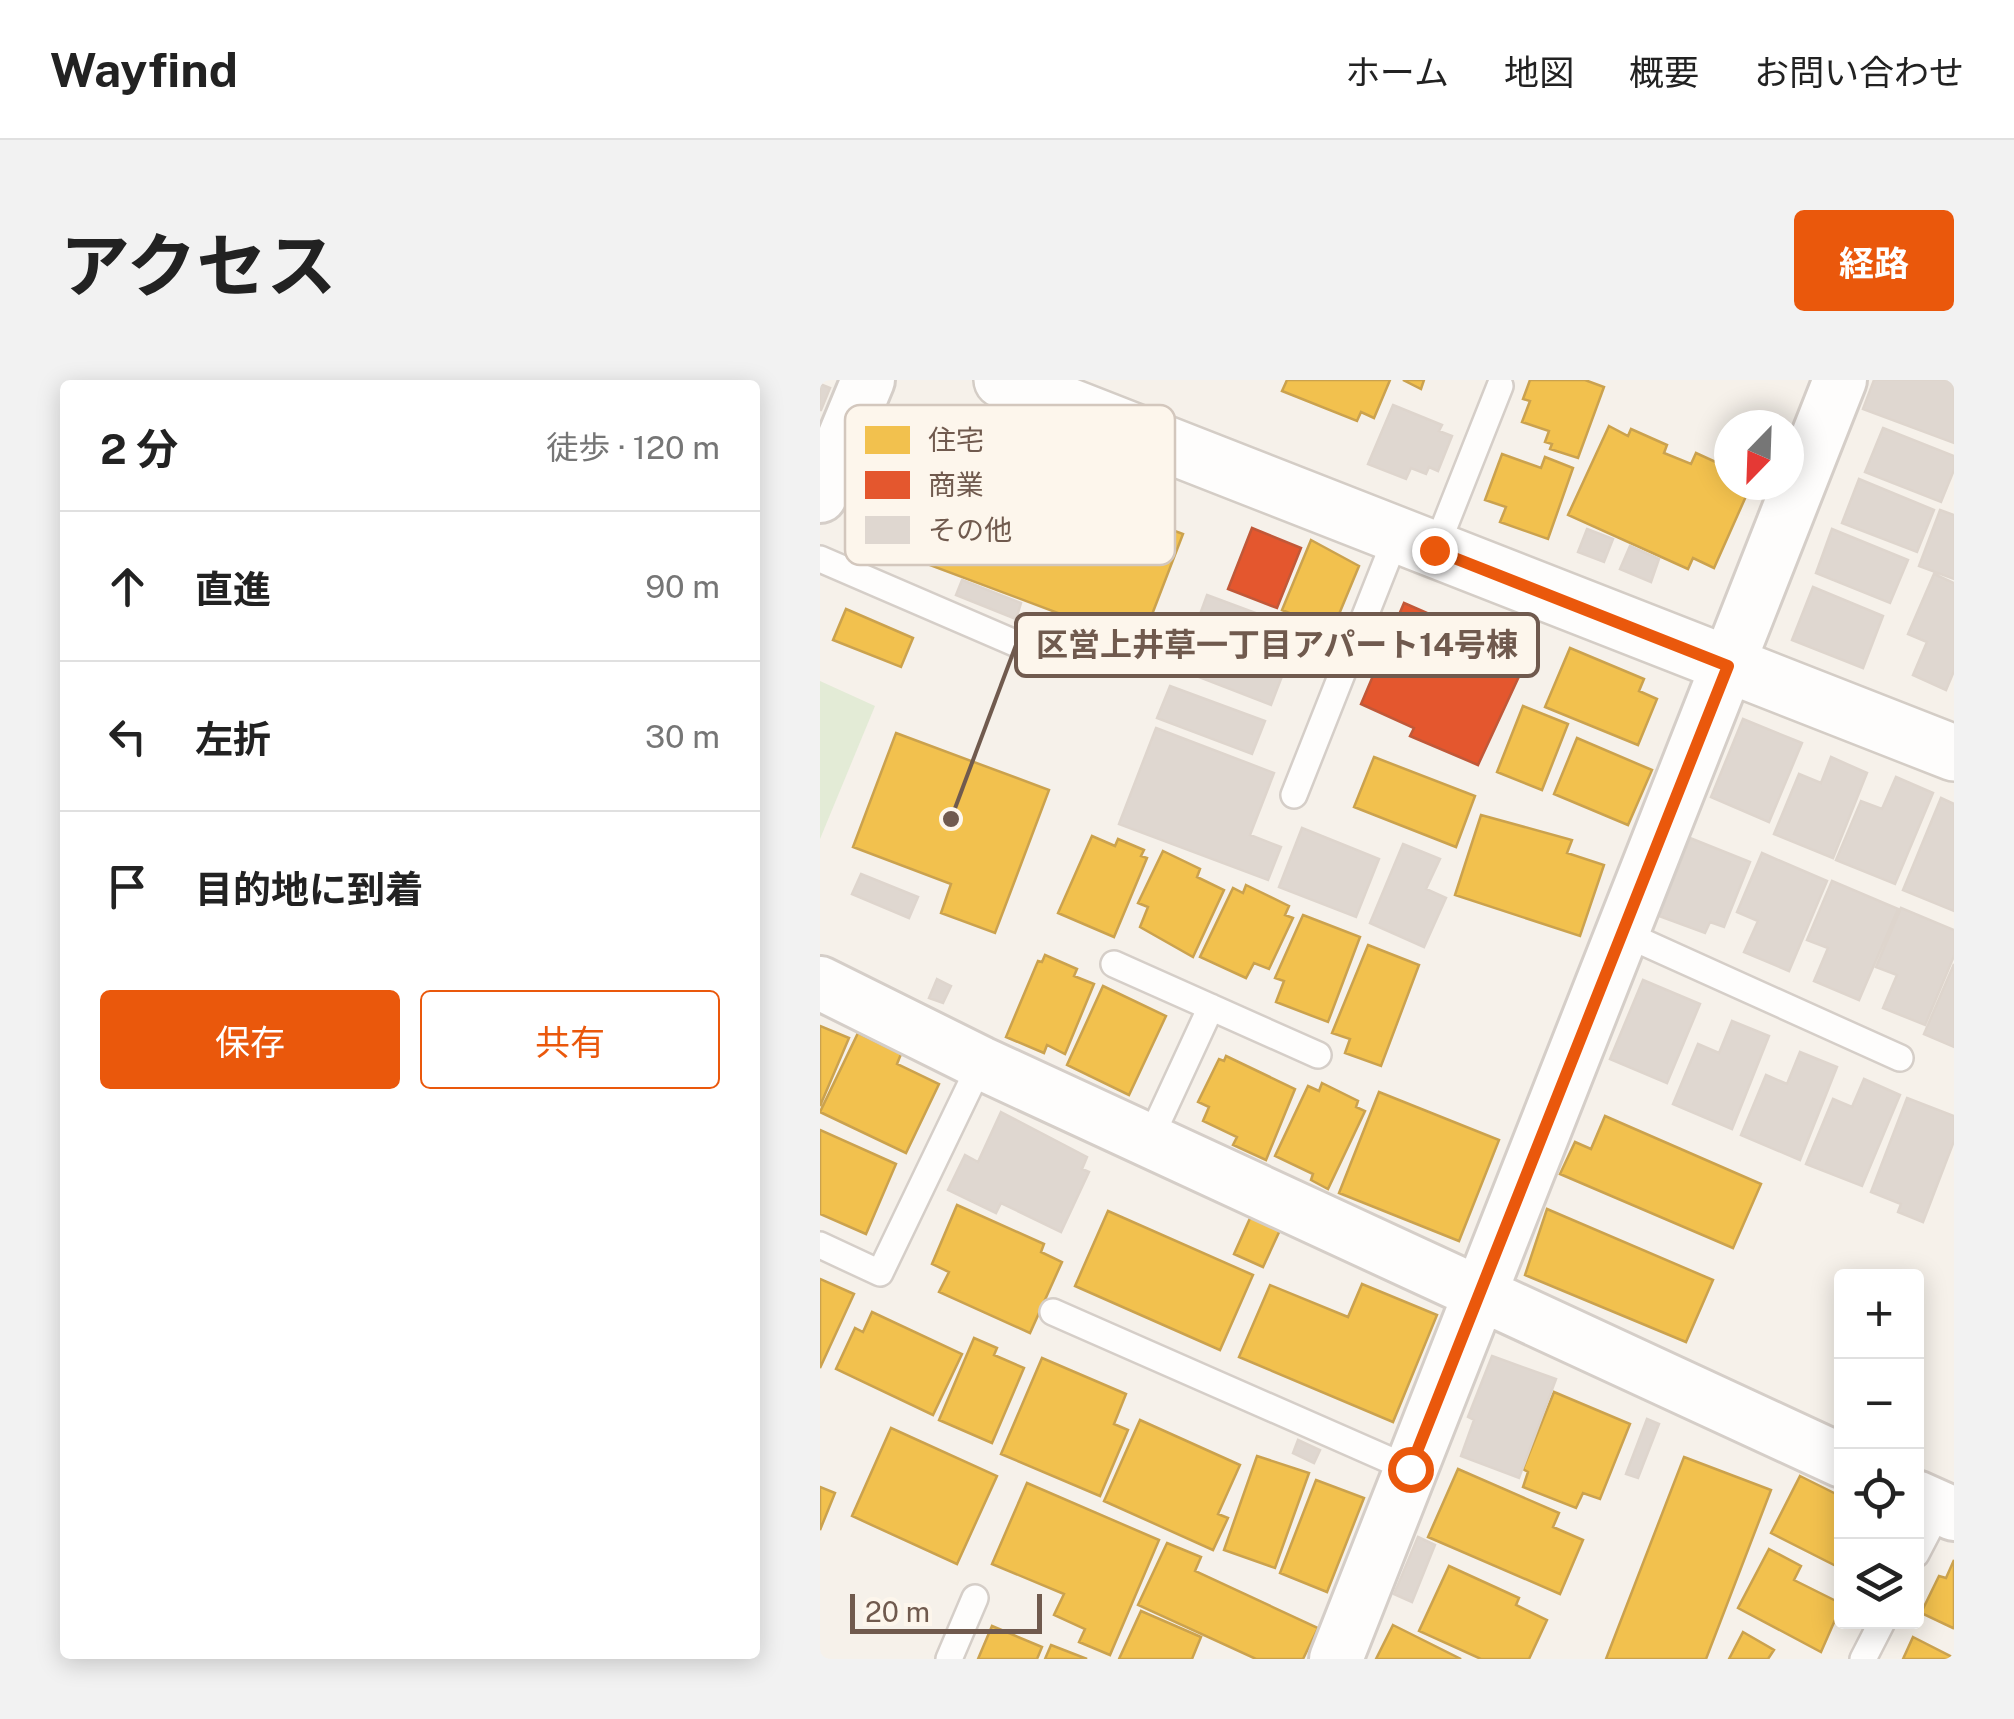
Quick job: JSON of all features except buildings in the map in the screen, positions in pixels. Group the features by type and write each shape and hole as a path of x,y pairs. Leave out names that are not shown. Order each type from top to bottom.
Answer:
{"street":[{"path":"858,405 868,380"},
{"path":"1002,380 1065,405"},
{"path":"1336,1659 1840,380"},
{"path":"820,496 845,436"},
{"path":"1175,448 1954,753"},
{"path":"820,983 981,1064 1834,1457"}],"lane":[{"path":"1294,795 1416,543 1500,386"},
{"path":"820,559 1054,660"},
{"path":"1623,933 1900,1058"},
{"path":"1114,964 1318,1055"},
{"path":"1149,1140 1211,1007"},
{"path":"820,1245 880,1273 981,1064"},
{"path":"1053,1312 1410,1469"},
{"path":"1923,1539 1937,1506"},
{"path":"949,1659 975,1598"},
{"path":"1863,1659 1878,1629"}],"green space":[{"path":"820,681 875,706 820,839"}],"place":[{"name":"区営上井草一丁目アパート14号棟","path":"951,819"}],"route":[{"path":"1410,1469 1728,666 1434,550"}]}
